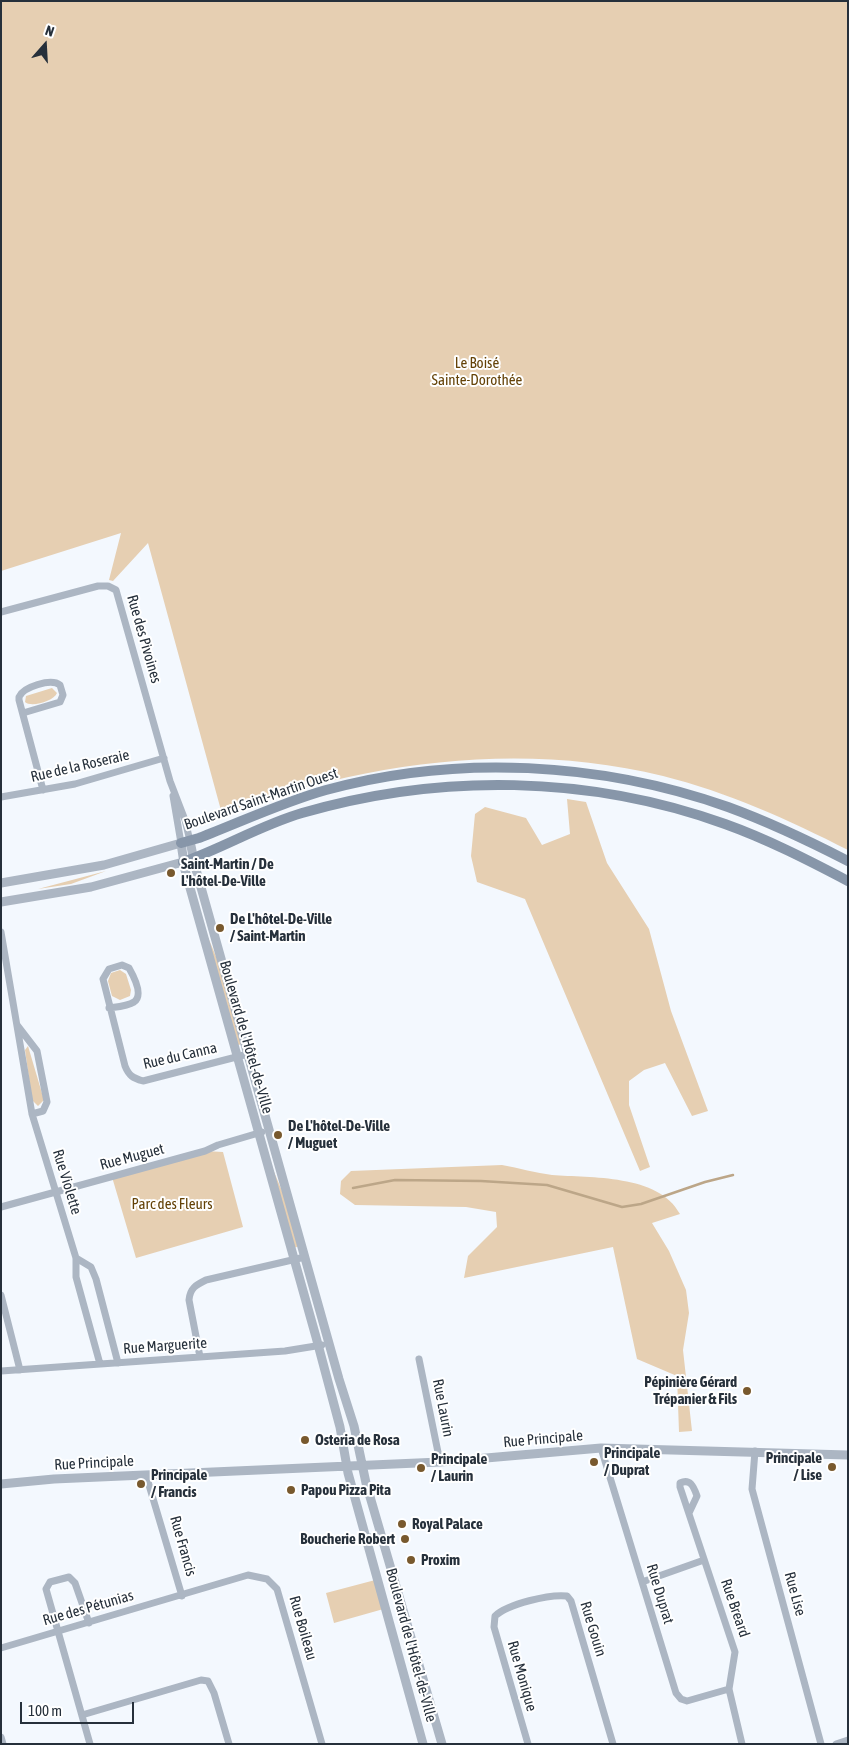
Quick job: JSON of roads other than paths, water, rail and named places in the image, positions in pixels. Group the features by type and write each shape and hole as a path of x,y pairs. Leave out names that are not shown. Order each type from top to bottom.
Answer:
{"main road":[{"name":"Boulevard Saint-Martin Ouest","path":"185,842 309,795 359,782 438,770 512,768 600,775 680,792 760,820 848,861"},
{"name":"Boulevard Saint-Martin Ouest","path":"188,860 288,818 332,806 417,790 518,785 606,794 692,813 759,837 848,881"}],"street":[{"name":"Rue des Pivoines","path":"1,612 98,586 113,588 119,597 170,781"},
{"path":"23,713 60,702 64,695 60,685 50,682 24,690 19,697 23,713 43,790"},
{"name":"Rue de la Roseraie","path":"1,797 107,776 164,758"},
{"name":"Boulevard de l'Hôtel-de-Ville","path":"170,781 185,820 185,842 188,860 237,1056 340,1427 347,1466 423,1744"},
{"name":"Boulevard Saint-Martin Ouest","path":"1,883 104,865 185,842"},
{"name":"Boulevard de l'Hôtel-de-Ville","path":"188,860 248,1054 354,1426 362,1466 381,1535 442,1744"},
{"name":"Boulevard Saint-Martin Ouest","path":"1,902 91,887 188,860"},
{"name":"Rue Violette","path":"1,932 32,1114 54,1193 76,1258 76,1277 100,1364"},
{"name":"Rue du Canna","path":"109,1008 134,1003 139,993 129,968 122,965 109,968 103,979 109,1008 124,1066 129,1075 143,1081 248,1054"},
{"name":"Rue Violette","path":"17,1025 36,1051 47,1102 43,1111 32,1114"},
{"name":"Rue Muguet","path":"1,1207 205,1151 218,1145 269,1130"},
{"path":"200,1358 189,1300 190,1292 196,1286 206,1280 305,1257"},
{"name":"Rue Violette","path":"76,1258 91,1267 96,1279 118,1363"},
{"path":"1,1295 20,1370"},
{"name":"Rue Marguerite","path":"1,1371 200,1358 330,1344"},
{"name":"Rue Laurin","path":"419,1359 440,1462"},
{"name":"Rue Principale","path":"1,1484 54,1478 440,1462 601,1448 848,1455"},
{"name":"Rue Duprat","path":"601,1448 676,1693 681,1699 687,1701 729,1689"},
{"name":"Rue Lise","path":"755,1451 752,1489 821,1744"},
{"name":"Rue Francis","path":"146,1474 182,1596"},
{"name":"Rue Breard","path":"689,1513 735,1652 729,1689 742,1744"},
{"path":"366,1538 381,1535"},
{"path":"642,1582 704,1560"},
{"path":"375,1566 390,1562"},
{"name":"Rue Boileau","path":"182,1596 248,1575 267,1580 277,1589 322,1744"},
{"path":"88,1623 75,1583 69,1577 50,1582 46,1589 90,1744"},
{"name":"Rue Gouin","path":"495,1616 502,1610 557,1595 567,1596 571,1601 613,1744"},
{"name":"Rue des Pétunias","path":"1,1648 182,1596"},
{"name":"Rue Monique","path":"495,1616 494,1627 528,1744"},
{"path":"82,1715 201,1680 208,1681 214,1694 229,1744"},
{"path":"1,1737 3,1744"},
{"path":"836,1744 848,1740"}],"waterway":[{"path":"353,1188 395,1180 481,1181 547,1185 622,1207 641,1204 705,1182 733,1175"}],"place":[{"name":"Saint-Martin / De L'hôtel-De-Ville","path":"171,873"},
{"name":"De L'hôtel-De-Ville / Saint-Martin","path":"220,928"},
{"name":"De L'hôtel-De-Ville / Muguet","path":"278,1135"},
{"name":"Pépinière Gérard Trépanier & Fils","path":"747,1391"},
{"name":"Osteria de Rosa","path":"305,1440"},
{"name":"Principale / Duprat","path":"594,1462"},
{"name":"Principale / Lise","path":"832,1467"},
{"name":"Principale / Laurin","path":"421,1468"},
{"name":"Principale / Francis","path":"141,1484"},
{"name":"Papou Pizza Pita","path":"291,1490"},
{"name":"Royal Palace","path":"402,1524"},
{"name":"Boucherie Robert","path":"405,1539"},
{"name":"Proxim","path":"411,1560"}],"park label":[{"name":"Le Boisé Sainte-Dorothée","path":"477,372"},
{"name":"Parc des Fleurs","path":"172,1204"}]}
